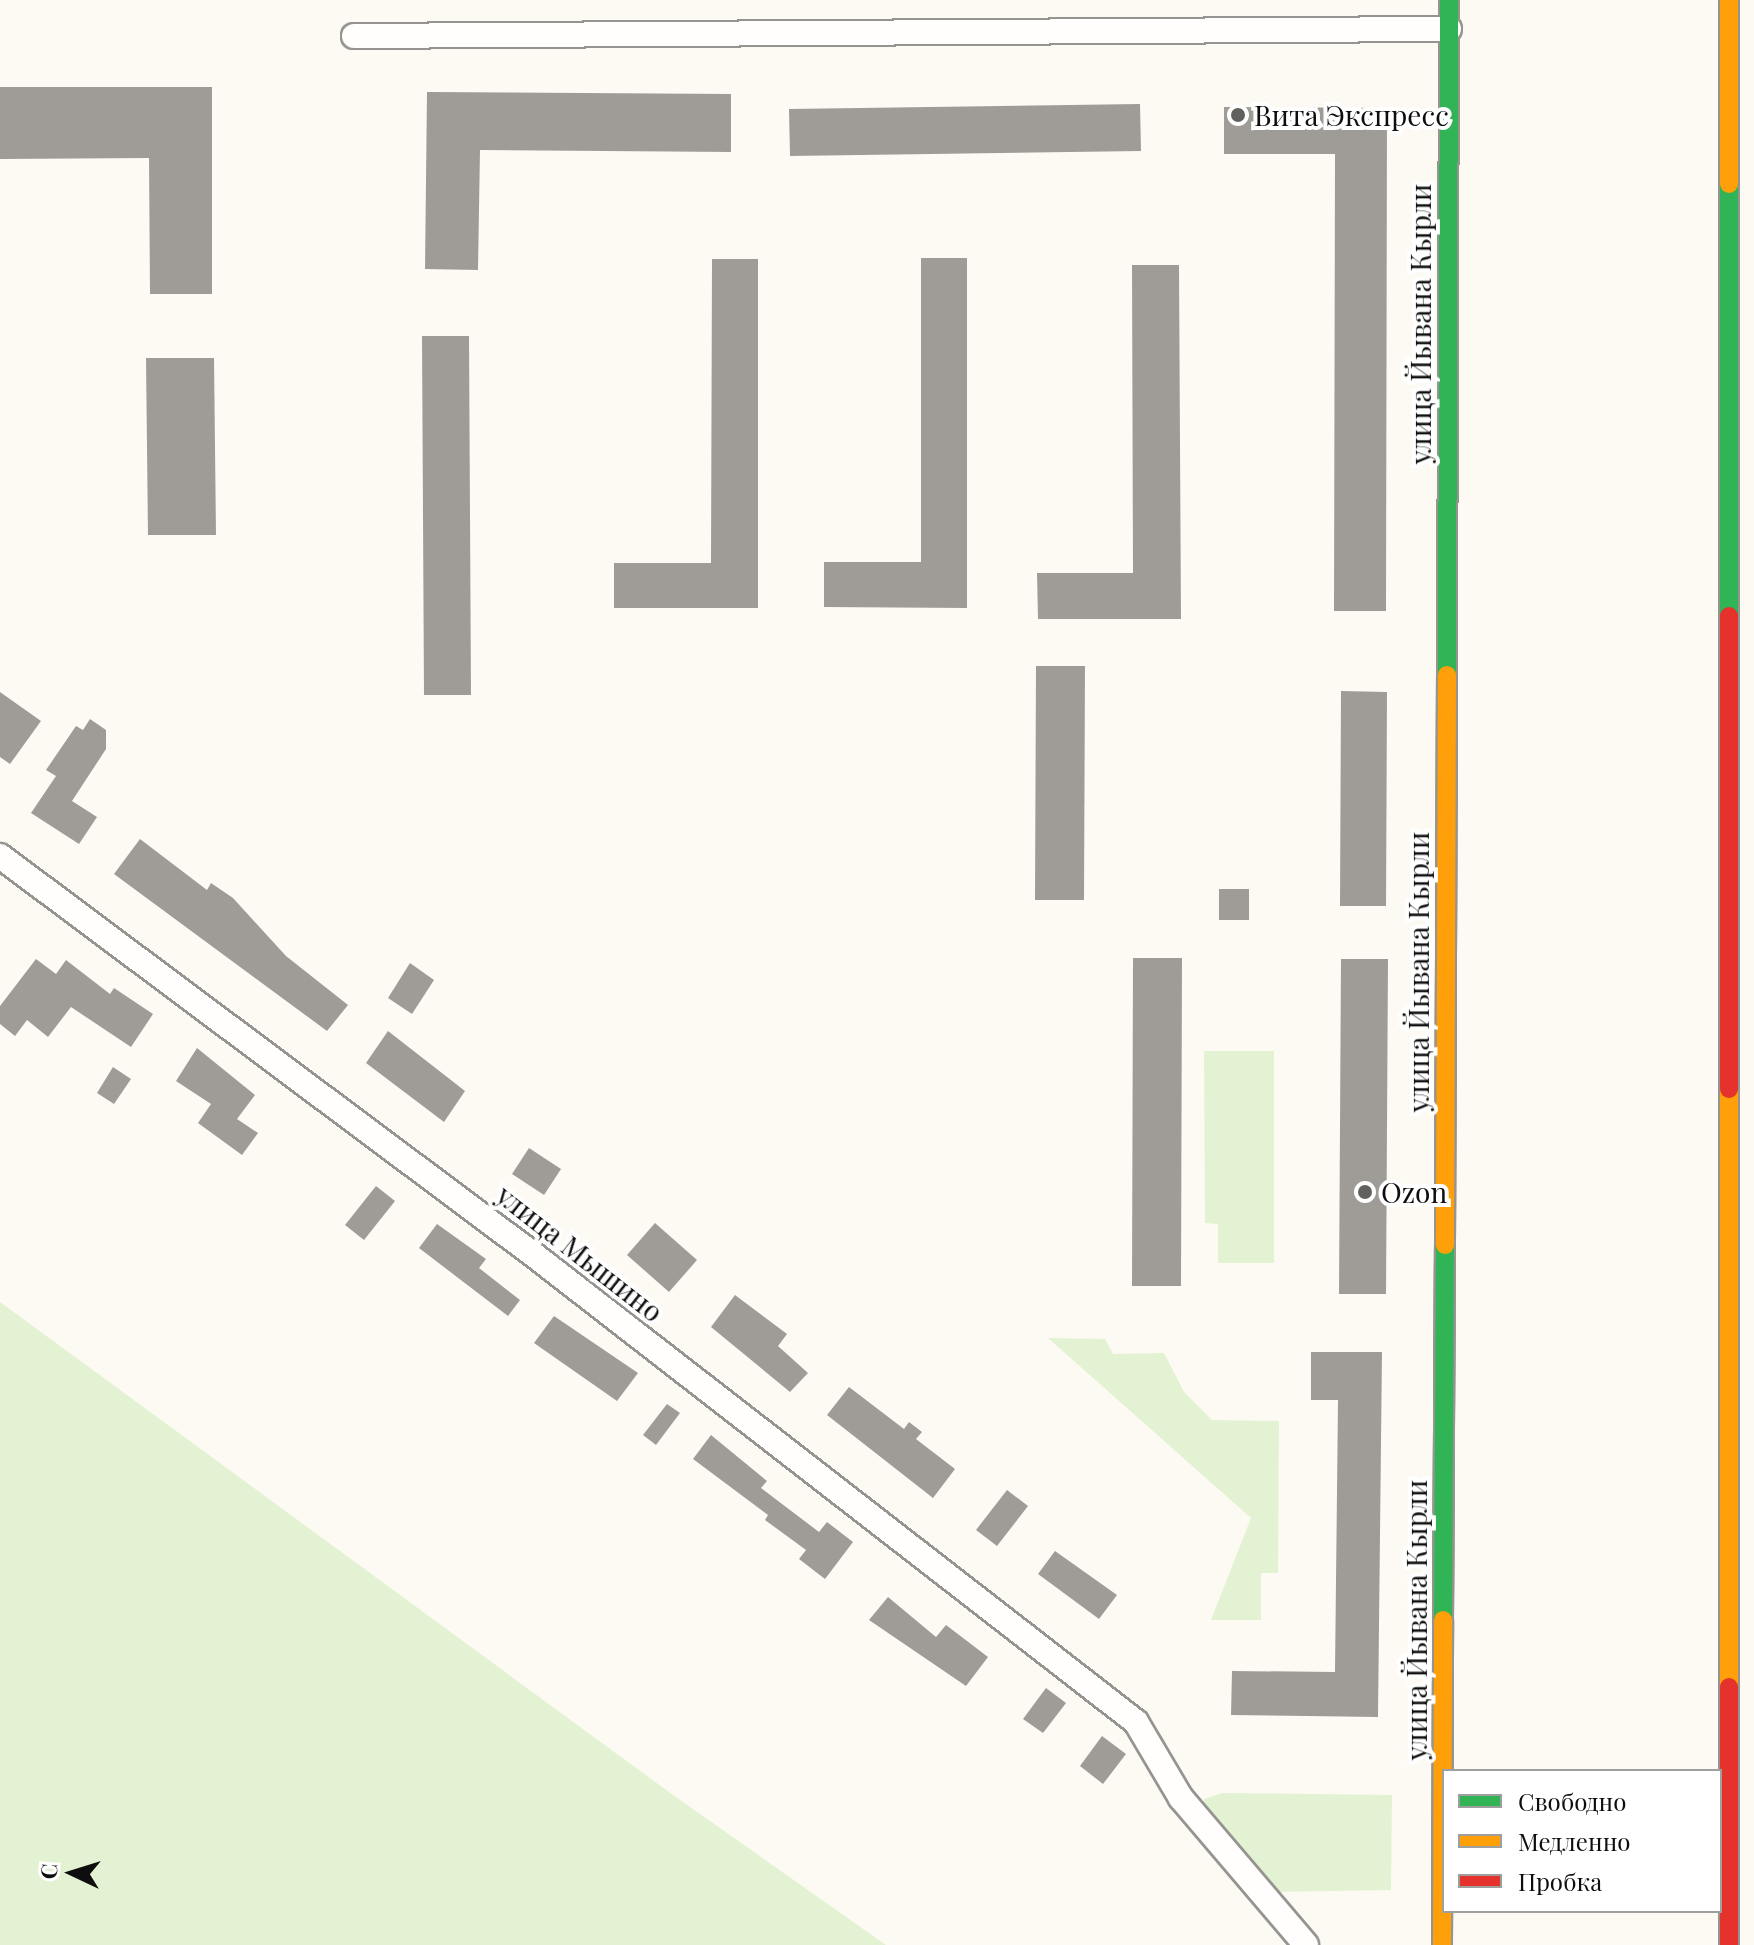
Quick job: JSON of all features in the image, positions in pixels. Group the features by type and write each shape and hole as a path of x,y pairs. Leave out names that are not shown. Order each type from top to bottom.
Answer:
{"street":[{"name":"улица Йывана Кырли","path":"1443,1769 1449,0"},
{"path":"1729,0 1729,1945"},
{"path":"354,36 1449,29"},
{"name":"улица Мышино","path":"0,856 534,1255 1144,1729 1181,1798 1306,1945"},
{"name":"улица Йывана Кырли","path":"1442,1913 1442,1945"}],"green space":[{"path":"1204,1051 1274,1051 1274,1263 1218,1263 1218,1224 1205,1223"},
{"path":"0,1302 673,1795 886,1945 0,1945"},
{"path":"1048,1338 1105,1339 1113,1354 1164,1353 1184,1392 1212,1420 1279,1421 1278,1573 1261,1573 1261,1620 1211,1620 1251,1518"},
{"path":"1222,1793 1392,1795 1391,1890 1268,1892 1204,1811 1204,1799"}],"building":[{"path":"0,87 212,87 212,294 150,294 149,158 0,159"},
{"path":"427,92 731,94 731,152 480,150 478,270 425,269"},
{"path":"1140,104 1141,151 790,156 789,109"},
{"path":"1224,107 1387,108 1386,611 1334,611 1335,154 1224,154"},
{"path":"921,258 967,258 967,608 824,607 824,562 921,562"},
{"path":"712,259 758,259 758,608 614,608 614,563 711,563"},
{"path":"1132,265 1179,265 1181,619 1038,619 1037,573 1133,573"},
{"path":"422,336 469,336 471,695 424,695"},
{"path":"146,358 214,358 216,535 148,535"},
{"path":"1036,666 1085,666 1084,900 1035,900"},
{"path":"1341,691 1387,692 1386,906 1340,906"},
{"path":"0,692 41,721 10,764 0,757"},
{"path":"90,719 106,730 106,749 72,801 97,817 79,844 31,813 56,776 46,770 76,726 83,730"},
{"path":"140,839 207,890 211,883 233,898 286,956 348,1005 327,1031 114,874"},
{"path":"1219,889 1249,889 1249,920 1219,920"},
{"path":"1133,958 1182,958 1181,1286 1132,1286"},
{"path":"36,959 56,974 66,960 110,994 114,988 153,1014 131,1047 71,1007 48,1037 27,1020 15,1036 0,1024 0,1006"},
{"path":"1341,959 1388,959 1386,1294 1339,1294"},
{"path":"410,963 434,980 412,1014 388,998"},
{"path":"388,1031 465,1091 444,1122 366,1063"},
{"path":"197,1048 255,1095 237,1119 258,1133 242,1155 198,1123 211,1104 176,1081"},
{"path":"113,1067 131,1079 114,1104 97,1093"},
{"path":"529,1148 561,1169 544,1195 512,1174"},
{"path":"376,1186 395,1201 364,1240 345,1225"},
{"path":"655,1223 697,1260 669,1292 627,1255"},
{"path":"437,1224 486,1259 479,1268 520,1300 508,1316 419,1248"},
{"path":"735,1295 787,1334 778,1346 808,1373 790,1392 711,1327"},
{"path":"554,1316 638,1373 617,1401 534,1343"},
{"path":"1311,1352 1382,1352 1378,1717 1231,1715 1232,1671 1335,1672 1338,1400 1311,1400"},
{"path":"849,1387 904,1429 909,1422 922,1432 916,1439 955,1469 933,1498 827,1415"},
{"path":"667,1404 680,1413 656,1445 643,1435"},
{"path":"711,1435 767,1481 761,1488 819,1532 827,1522 853,1542 825,1579 799,1559 806,1550 765,1520 768,1515 693,1459"},
{"path":"1007,1490 1028,1506 997,1546 976,1530"},
{"path":"1055,1551 1117,1595 1099,1619 1038,1574"},
{"path":"888,1597 936,1637 946,1625 988,1657 966,1686 869,1620"},
{"path":"1046,1688 1066,1703 1043,1733 1023,1719"},
{"path":"1102,1736 1126,1754 1103,1784 1080,1766"}],"traffic: fast":[{"path":"1447,675 1449,0"},
{"path":"1729,184 1729,616"},
{"path":"1443,1620 1445,1245"}],"traffic: slow":[{"path":"1729,0 1729,184"},
{"path":"1445,1245 1447,675"},
{"path":"1729,1089 1729,1687"},
{"path":"1443,1620 1443,1769"},
{"path":"1442,1913 1442,1945"}],"traffic: jam":[{"path":"1729,616 1729,1089"},
{"path":"1729,1687 1729,1945"}],"place":[{"name":"Вита Экспресс","path":"1238,115"},
{"name":"Ozon","path":"1365,1192"}]}
